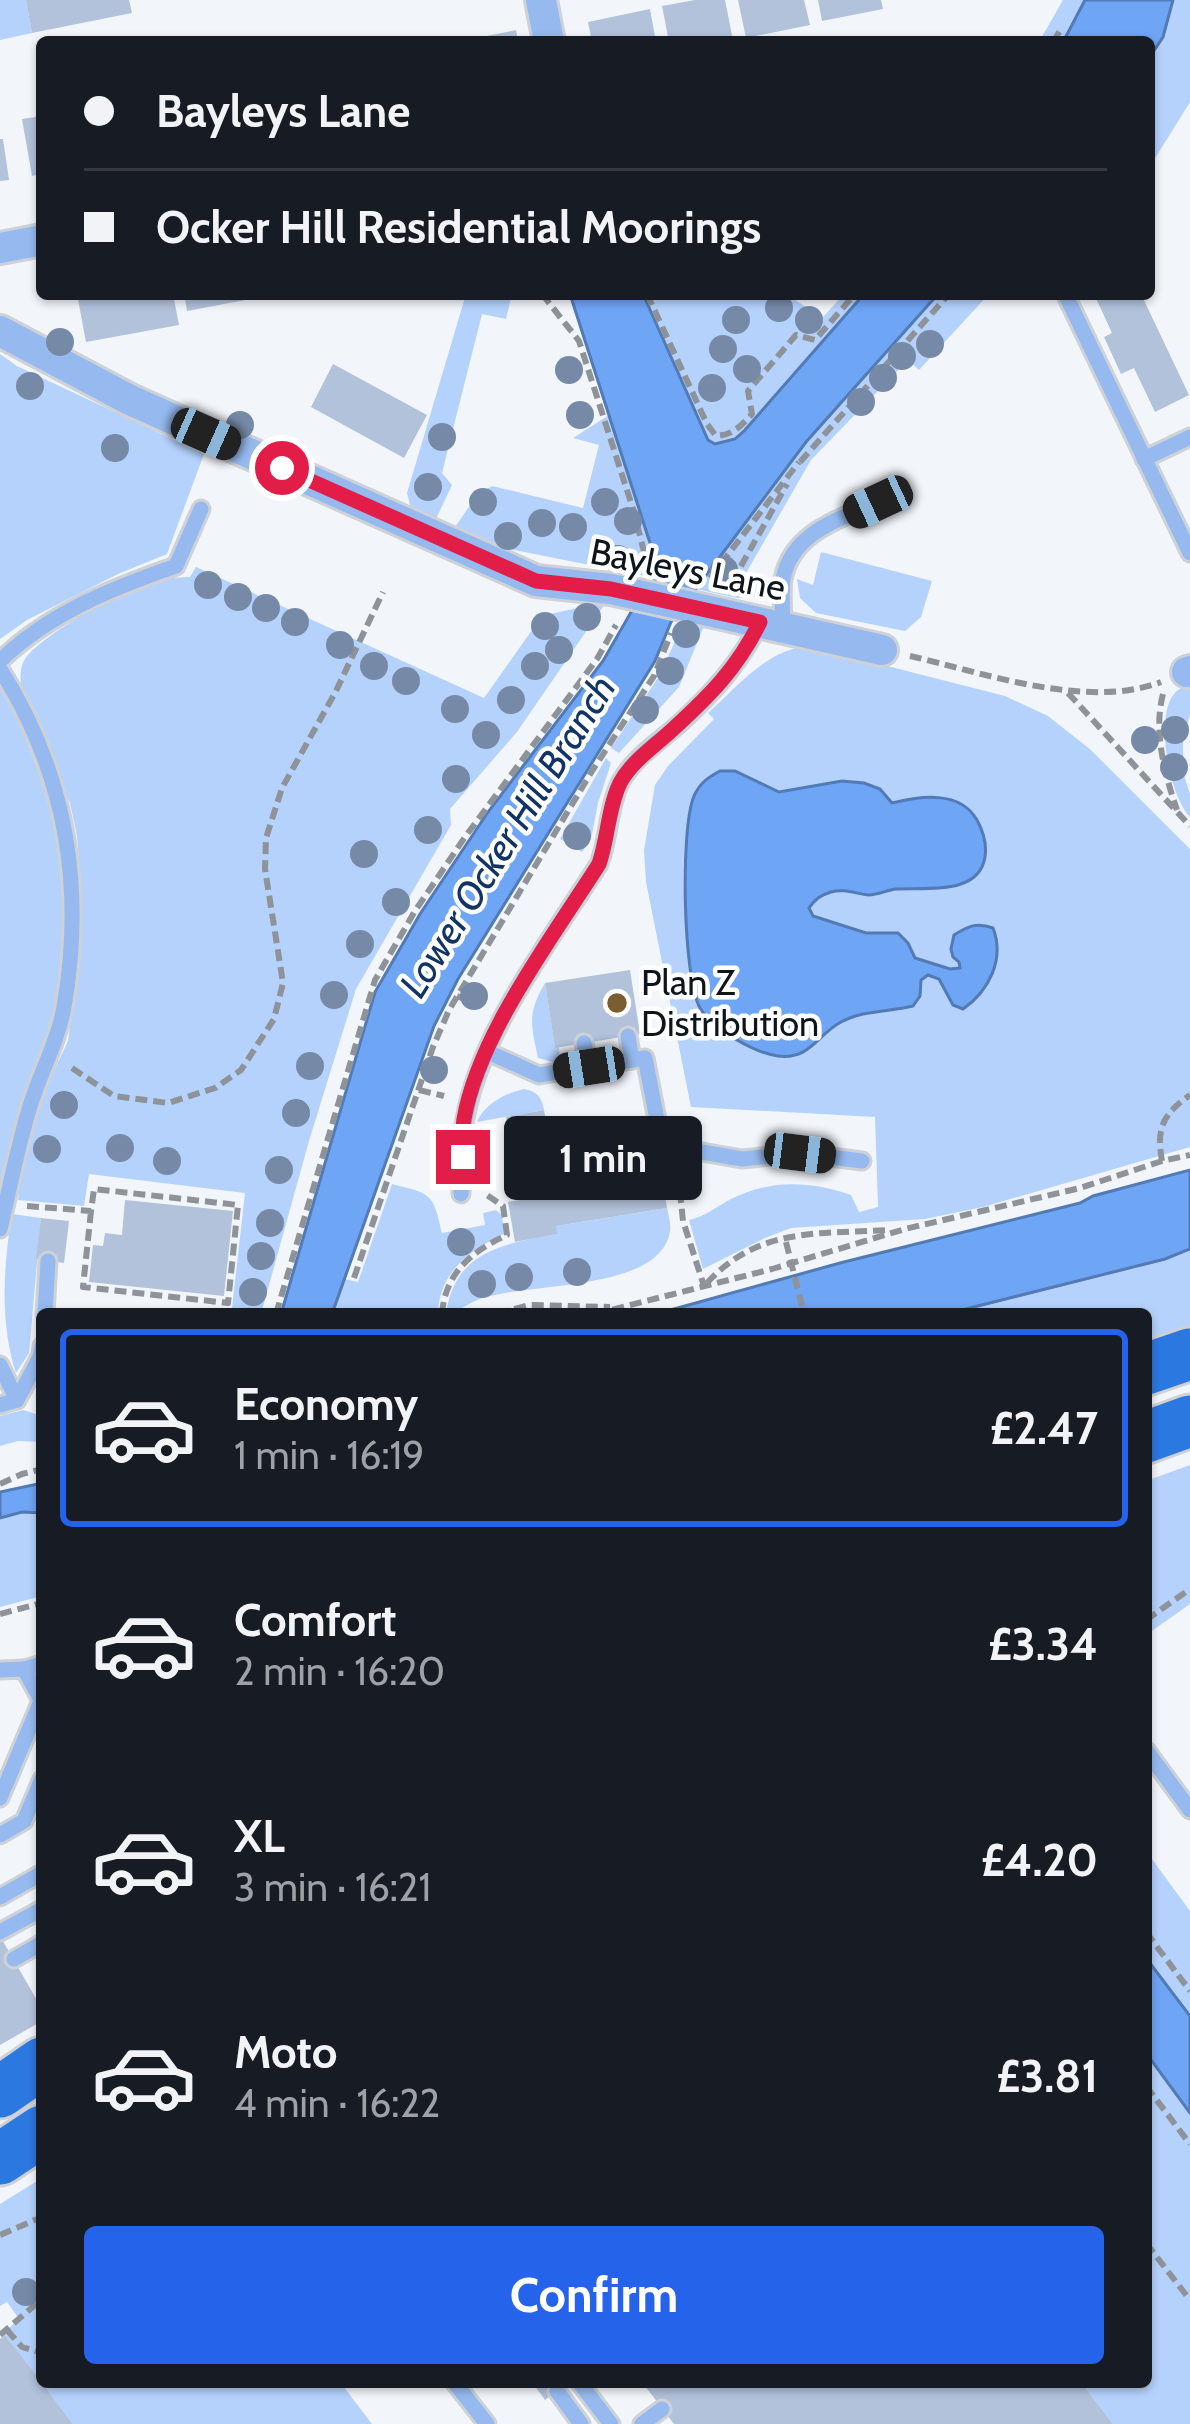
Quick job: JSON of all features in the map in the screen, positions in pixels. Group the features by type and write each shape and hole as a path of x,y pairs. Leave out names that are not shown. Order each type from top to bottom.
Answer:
{"highway":[{"path":"1152,1367 1190,1354"},
{"path":"1152,1435 1190,1421"},
{"path":"0,2092 36,2067"},
{"path":"0,2158 36,2135"}],"street":[{"path":"541,0 548,36"},
{"path":"0,248 36,241"},
{"name":"Bayleys Lane","path":"0,331 130,400 536,581 710,606 882,650"}],"lane":[{"path":"1068,300 1190,553"},
{"path":"1144,459 1190,437"},
{"path":"461,1194 464,1120 478,1073 508,1009 599,864 620,783 634,764 722,684 771,625 790,558 801,542 878,502"},
{"path":"0,1229 28,1113 64,1009 72,906 61,805 0,665 19,642 85,601 176,566 201,509"},
{"path":"628,1036 632,1060"},
{"path":"584,1043 589,1067"},
{"path":"488,1052 539,1076 645,1058 662,1145 742,1160 800,1153 862,1161"},
{"path":"44,1308 48,1261"},
{"path":"8,1402 36,1362"},
{"path":"0,1365 8,1402"},
{"path":"0,1670 36,1666"},
{"path":"24,1669 36,1691"},
{"path":"0,1798 36,1716"},
{"path":"1152,1758 1190,1810"},
{"path":"0,1835 24,1821 36,1793"},
{"path":"0,1897 36,1876"},
{"path":"0,1932 36,1912"},
{"path":"14,1959 36,1946"},
{"path":"459,2388 487,2424"},
{"path":"584,2388 611,2424"},
{"path":"557,2391 581,2424"},
{"path":"642,2424 662,2409"}],"path":[{"path":"1057,36 1061,29"},
{"path":"547,300 579,340 648,567"},
{"path":"650,300 706,424 716,436 740,428 752,414 748,391 796,334 815,340 850,300"},
{"path":"710,606 799,462 944,300"},
{"path":"710,606 729,587 799,462"},
{"path":"51,1053 114,1096 168,1103 215,1088 241,1070 274,1019 283,983 265,869 266,838 282,788 336,692 382,592"},
{"path":"278,1308 375,980 465,837 597,659 617,622"},
{"path":"354,1278 449,1010 654,676 675,624"},
{"path":"882,650 1068,693 1146,688 1181,674"},
{"path":"1179,814 1168,785 1160,727 1161,702 1181,674"},
{"path":"1068,693 1190,826"},
{"path":"1162,1161 1158,1140 1170,1108 1190,1095"},
{"path":"675,1148 683,1221 704,1286"},
{"path":"617,1308 1190,1155"},
{"path":"94,1189 238,1205 228,1303 83,1287 91,1211 94,1189"},
{"path":"443,1308 446,1292 463,1263 507,1235 503,1206 485,1193 461,1194"},
{"path":"6,1204 91,1211"},
{"path":"704,1286 723,1266 785,1239 905,1229"},
{"path":"785,1239 802,1308"},
{"path":"521,1308 620,1307"},
{"path":"0,1484 36,1471"},
{"path":"1152,1616 1190,1589"},
{"path":"0,1615 36,1605"},
{"path":"1152,1940 1190,1991"},
{"path":"1152,2094 1190,2144"},
{"path":"0,2235 36,2220"},
{"path":"1152,2251 1190,2300"},
{"path":"36,2304 4,2332 22,2347 36,2351"}],"shaded area":[{"path":"0,0 26,0 32,33 0,40"},
{"path":"1063,0 1085,0 1066,36 1042,36"},
{"path":"1173,0 1190,0 1190,102 1155,158 1155,49"},
{"path":"464,300 511,300 506,319 482,314 442,473 452,485 435,521 411,509 407,493"},
{"path":"646,300 795,300 823,317 839,300 859,300 745,430 735,439 715,444 708,440"},
{"path":"933,300 983,300 919,370 908,360 811,460 742,580 771,580 765,596 737,598 696,589 806,442"},
{"path":"0,354 204,454 167,554 27,620 0,639"},
{"path":"609,415 649,544 650,577 484,544 453,530 477,495 492,486 583,508 599,445 573,438"},
{"path":"821,552 932,581 921,617 905,631 816,613 800,598 797,579 813,585"},
{"path":"196,567 484,698 542,616 607,601 517,732 450,809 451,825 356,989 263,1308 232,1308 245,1193 89,1174 84,1206 18,1200 25,1143 68,1041 82,901 70,803 21,686 22,665 48,638 105,602 153,580 190,577"},
{"path":"684,621 704,626 679,687 619,753 611,748 660,675"},
{"path":"809,646 1005,696 1048,716 1091,750 1190,849 1190,1147 983,1207 925,1219 791,1228 703,1269 689,1220 746,1193 776,1185 806,1185 851,1195 859,1212 878,1207 875,1117 691,1107 646,882 644,850 655,785 714,719 708,713 754,671","holes":["735,771 779,792 842,781 880,789 892,803 911,798 938,889 870,895 836,890 817,897 809,907 813,916 893,936 915,958 950,969 960,969 959,962 977,999 946,989 928,975 921,980 920,996 913,1006 842,1022 806,1051 701,1009 684,891 687,828 694,801 705,779"]},
{"path":"0,682 32,753 53,824 60,860 63,935 49,1036 0,1187"},
{"path":"1190,682 1183,772 1190,817 1171,776 1165,721 1175,692"},
{"path":"606,758 611,763 591,839 582,852 560,839"},
{"path":"545,983 555,1047 559,1047 556,1063 538,1058 532,1028 535,1003"},
{"path":"524,1089 538,1096 544,1110 477,1122 496,1100"},
{"path":"392,1184 428,1197 442,1233 485,1225 483,1213 496,1210 502,1215 504,1234 479,1247 450,1274 439,1308 334,1308 345,1279 358,1282"},
{"path":"667,1208 670,1225 658,1254 615,1276 501,1294 447,1308 451,1293 471,1263 501,1247 556,1234 556,1226"},
{"path":"12,1214 41,1218 29,1353 16,1373 7,1336 5,1295"},
{"path":"1190,1249 1190,1329 1152,1342 1152,1308 970,1308"},
{"path":"23,1410 36,1414 36,1442 0,1446 0,1416"},
{"path":"1190,1465 1190,1604 1152,1631 1152,1479"},
{"path":"36,1513 36,1598 0,1607 0,1518"},
{"path":"1152,1859 1190,1911 1190,2016 1152,1966"},
{"path":"1152,2061 1190,2113 1190,2424 1113,2424 1086,2388 1152,2388"},
{"path":"36,2182 36,2376 5,2335 19,2319 7,2302 0,2306 0,2204"},
{"path":"45,2388 345,2388 372,2424 73,2424"}],"water":[{"path":"1085,0 1173,0 1155,49 1155,36 1066,36"},
{"name":"Lower Ocker Hill Branch","path":"572,300 646,300 708,440 715,444 735,439 745,430 859,300 933,300 806,442 671,622 655,661 458,979 434,1026 334,1308 283,1308 375,992 488,812 603,661 650,579 650,543"},
{"path":"720,771 735,771 779,792 842,781 864,783 880,789 892,803 939,798 970,810 985,847 981,869 973,878 949,887 872,895 836,891 821,896 809,908 813,916 866,933 898,933 915,958 950,969 960,968 951,949 954,935 973,926 993,928 996,963 980,993 963,1009 953,1005 939,979 928,975 921,980 920,996 913,1006 849,1018 806,1050 789,1056 758,1050 714,1024 694,992 685,870 694,796 704,781"},
{"path":"1190,1170 1190,1249 970,1308 678,1308 1080,1203"},
{"path":"36,1484 36,1513 0,1518 0,1492"},
{"path":"1152,1966 1190,2016 1190,2113 1152,2061"}],"building":[{"path":"26,0 129,0 132,13 32,33"},
{"path":"725,0 732,36 668,36 662,6"},
{"path":"738,0 804,0 810,25 746,36"},
{"path":"818,0 881,0 883,9 822,21"},
{"path":"650,9 655,36 591,36 588,22"},
{"path":"516,30 517,36 487,36"},
{"path":"36,117 36,175 32,176 22,119"},
{"path":"0,139 9,180 0,181"},
{"path":"78,300 174,300 179,325 86,342"},
{"path":"185,300 245,300 187,311"},
{"path":"1097,300 1144,300 1189,395 1155,412 1134,368 1121,374 1104,337 1112,333"},
{"path":"333,364 427,415 404,458 311,407"},
{"path":"630,970 640,1034 555,1048 545,983"},
{"path":"544,1110 557,1189 661,1172 667,1208 556,1226 557,1234 515,1242 508,1202 520,1200 506,1117"},
{"path":"125,1200 233,1211 224,1296 89,1282 93,1245 103,1246 105,1233 122,1235"},
{"path":"41,1218 69,1221 64,1263 36,1259"},
{"path":"0,1936 36,1999 36,2024 0,2045"},
{"path":"5,2335 36,2376 36,2388 45,2388 73,2424 0,2424 0,2339"},
{"path":"536,2388 561,2388 545,2400"},
{"path":"647,2388 1086,2388 1113,2424 674,2424"}],"place":[{"name":"Plan Z Distribution","path":"617,1003"}],"route":[{"path":"282,468 536,581 611,589 760,622 722,684 634,764 620,783 599,864 508,1009 478,1073 464,1120 463,1157"}]}
